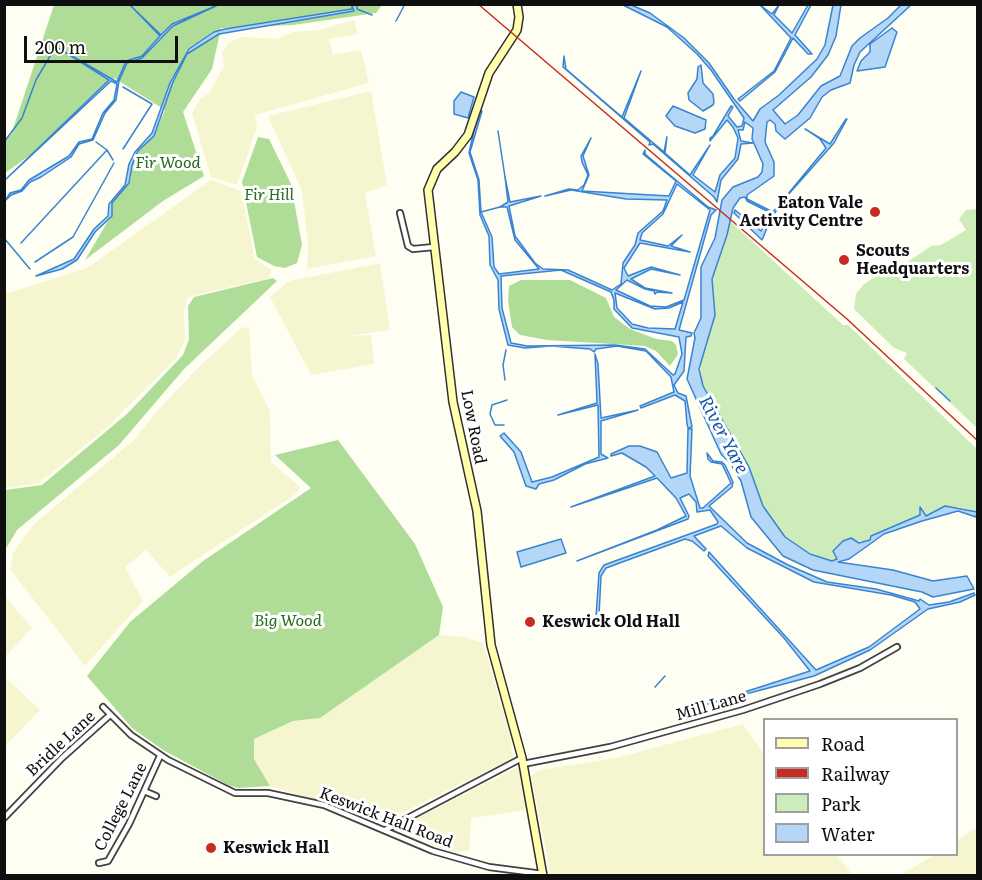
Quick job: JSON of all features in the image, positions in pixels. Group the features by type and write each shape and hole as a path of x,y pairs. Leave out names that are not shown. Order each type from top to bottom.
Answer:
{"street":[{"name":"Low Road","path":"517,4 518,30 489,73 468,135 455,152 436,169 430,182 428,203 453,402 477,511 491,645 523,761 543,875"},
{"path":"400,213 408,246 413,249 434,247"},
{"name":"Mill Lane","path":"385,830 523,761 610,747 743,710 860,668 897,647"},
{"name":"Keswick Hall Road","path":"103,707 131,735 160,756 235,793 268,793 324,805 385,830 409,843 489,867 543,875"},
{"name":"Bridle Lane","path":"4,818 62,758 110,715"},
{"name":"College Lane","path":"99,863 108,861 129,824 160,756"},
{"path":"144,790 156,796"}],"green space":[{"name":"Fir Wood","path":"54,5 382,5 376,13 293,25 221,28 212,69 183,112 204,176 163,201 85,260 112,214 112,203 130,182 136,154 154,136 165,110 114,78 39,149 5,173 5,138 11,135"},
{"path":"354,20 358,34 329,39 333,55 361,50 369,83 255,115 257,127 237,185 211,177 192,113 200,99 209,93 224,66 222,54 228,43 242,37 277,39 293,32 319,30"},
{"path":"371,91 387,185 365,193 376,256 307,269 308,245 302,191 268,116"},
{"name":"Fir Hill","path":"258,137 269,139 291,184 302,245 297,263 285,268 274,266 257,257 242,182"},
{"path":"211,180 241,191 255,259 271,270 269,278 188,297 184,311 185,341 176,358 106,428 39,483 5,488 5,294 87,268"},
{"path":"977,209 977,428 904,359 907,353 894,348 854,309 856,294 864,284 887,269 906,263 931,246 941,245 966,230 959,219 966,210"},
{"path":"730,221 843,325 848,325 977,449 977,512 958,507 941,509 926,516 920,508 920,515 866,541 855,541 836,561 805,551 785,537 771,521 749,467 700,380 701,361 715,315 712,279"},
{"path":"380,263 390,330 348,336 371,335 374,364 311,375 270,297 289,281"},
{"path":"273,278 277,281 184,369 119,445 17,530 5,550 5,490 42,485 127,414 183,355 189,339 188,306 194,297"},
{"path":"521,280 570,280 606,298 614,317 630,329 656,339 672,341 676,345 678,354 670,366 656,351 645,346 547,340 520,335 512,327 508,300 509,286"},
{"path":"249,327 252,375 270,411 271,462 300,487 296,494 170,577 146,550 125,567 143,601 85,666 10,569 13,553 34,524 134,440 157,411 200,366 241,328"},
{"name":"Big Wood","path":"338,440 415,544 443,607 439,635 320,718 293,721 254,739 254,759 270,786 238,788 228,785 163,750 132,728 87,676 130,622 203,561 311,488 275,455"},
{"path":"4,595 32,628 5,657 4,657"},
{"path":"439,635 465,637 483,643 510,735 513,758 386,821 270,786 254,759 254,739 293,721 320,718"},
{"path":"4,676 40,710 5,746 4,746"},
{"path":"743,724 763,753 763,856 838,856 851,873 848,876 551,875 531,776 539,770 616,758"},
{"path":"518,767 527,810 471,818 469,851 451,852 400,832 404,825"},
{"path":"977,827 977,875 901,875 932,856 958,856 958,839"}],"water":[{"path":"130,5 161,35 172,24 218,5 173,26 142,58 127,63 119,81 116,100 105,113 93,140 79,144 71,157 30,182 22,191 11,195 5,201 10,193 21,190 29,180 69,156 79,142 92,139 103,113 114,100 117,84 111,81 5,180 109,80 60,49 117,82 126,61 142,56 160,36"},
{"path":"352,5 354,11 219,34 187,54 173,82 154,136 138,151 132,165 129,183 112,203 112,216 95,232 77,260 62,269 36,276 74,259 94,229 108,216 109,204 125,185 129,164 135,152 152,133 170,83 189,49 214,32 225,29 352,9"},
{"name":"River Yare","path":"623,5 631,5 650,13 684,38 709,63 734,99 753,121 760,109 779,95 817,59 825,45 833,5 841,5 836,36 828,55 811,77 773,110 785,124 798,115 821,86 840,76 852,46 860,38 888,18 901,5 911,5 860,52 850,83 831,90 822,97 810,118 785,139 776,131 775,124 770,120 767,122 765,142 774,162 774,176 747,195 747,199 773,212 826,148 820,139 805,129 830,144 847,119 834,143 787,196 771,218 762,240 734,213 735,210 761,231 771,213 747,201 745,197 740,198 733,208 727,235 712,279 715,315 699,369 703,386 749,467 763,506 785,537 810,554 832,561 837,559 833,551 843,541 851,538 859,543 870,540 871,536 920,515 920,507 926,516 945,506 977,512 976,517 958,511 884,534 849,559 838,562 893,570 933,581 967,576 974,589 933,597 922,592 813,570 783,556 751,517 741,481 730,463 721,454 687,379 694,333 701,318 701,267 715,238 722,200 733,187 758,177 762,172 763,164 752,139 753,128 745,122 743,130 738,130 741,141 753,143 741,144 738,159 721,180 717,202 653,144 649,145 650,142 563,67 564,56 566,69 622,117 641,71 624,118 664,152 667,137 665,153 690,175 710,145 693,175 715,192 720,175 735,158 738,138 727,120 710,141 710,138 731,106 733,107 728,116 737,127 742,126 744,118 711,70 697,54 667,27"},
{"path":"760,5 772,14 779,5 774,15 792,33 808,5 811,5 795,35 812,54 808,54 793,38 775,72 740,101 738,99 774,71 791,38"},
{"path":"892,28 897,32 885,67 857,71 861,61 870,52 870,44"},
{"path":"701,65 703,83 713,94 714,102 703,111 689,100 688,93 697,79 698,67"},
{"path":"461,92 474,97 468,118 454,114 454,101"},
{"path":"673,106 706,120 705,129 695,133 675,126 666,116"},
{"path":"482,111 470,152 479,180 481,212 492,237 494,267 499,274 539,269 515,240 507,207 500,207 508,202 505,177 510,202 541,196 509,206 515,236 535,263 543,269 568,270 612,290 621,284 623,263 635,245 638,233 663,211 667,200 626,199 571,190 545,196 569,189 578,190 584,185 588,175 581,156 591,138 583,156 589,175 582,191 669,196 676,181 643,154 645,150 645,154 708,207 716,210 711,215 679,330 692,333 691,336 686,337 684,371 674,385 678,393 686,396 692,427 688,428 685,401 675,395 641,408 640,406 674,392 671,377 646,351 617,346 596,349 594,352 590,349 551,346 525,348 508,345 499,309 498,280 490,265 489,236 480,215 478,180 469,153 478,112","holes":["677,184 710,210 684,300 666,307 650,306 616,290 627,280 645,289 654,291 655,294 657,292 672,293 645,288 631,279 651,269 680,275 651,267 628,276 624,268 640,243 690,252 671,246 682,235 668,246 640,240 642,233 663,214","561,270 611,292 614,309 632,328 679,337 682,354 675,374 673,375 645,349 615,345 527,346 511,343 502,308 501,276","615,293 655,309 669,308 683,302 675,329 648,328 632,324 617,308"]},
{"path":"595,354 598,364 601,418 638,410 601,421 601,454 608,458 585,464 554,480 539,484 536,489 526,486 514,452 500,436 504,433 521,452 532,482 552,477 599,457 598,405 558,415 597,403"},
{"path":"688,429 692,429 690,476 700,508 703,508 731,483 722,464 711,462 707,453 713,461 722,462 725,465 733,482 732,487 709,506 747,543 788,565 827,582 876,589 919,601 920,599 929,605 949,602 974,593 975,595 960,602 928,609 870,650 814,676 704,705 810,671 784,638 708,556 709,552 816,670 869,647 920,609 915,602 891,595 814,582 747,548 721,526 694,536 706,549 704,551 692,541 685,539 606,568 601,576 599,616 596,617 599,573 604,565 718,522 710,510 697,512 696,502 689,494 680,498 689,516 688,519 577,561 657,530 686,516 676,498 657,478 571,507 655,476 646,467 622,453 611,456 629,446 640,446 657,452 671,478 687,473"},
{"path":"561,539 566,553 521,567 517,552"}],"waterway":[{"path":"357,4 357,9 372,15"},
{"path":"396,21 405,4"},
{"path":"4,142 22,118 36,80 56,46 60,49"},
{"path":"123,87 152,104 123,149"},
{"path":"498,131 505,177"},
{"path":"96,142 107,150 113,160"},
{"path":"21,243 107,150"},
{"path":"35,262 73,237 114,163"},
{"path":"481,212 500,207"},
{"path":"4,238 30,269"},
{"path":"505,380 503,365 506,350"},
{"path":"936,388 950,401"},
{"path":"504,425 495,425 490,414 492,405 507,400"},
{"path":"655,687 665,676"}],"railway":[{"path":"478,4 847,319 978,441"}],"place":[{"name":"Eaton Vale Activity Centre","path":"875,212"},
{"name":"Scouts Headquarters","path":"844,260"},
{"name":"Keswick Old Hall","path":"530,622"},
{"name":"Keswick Hall","path":"211,848"}]}
